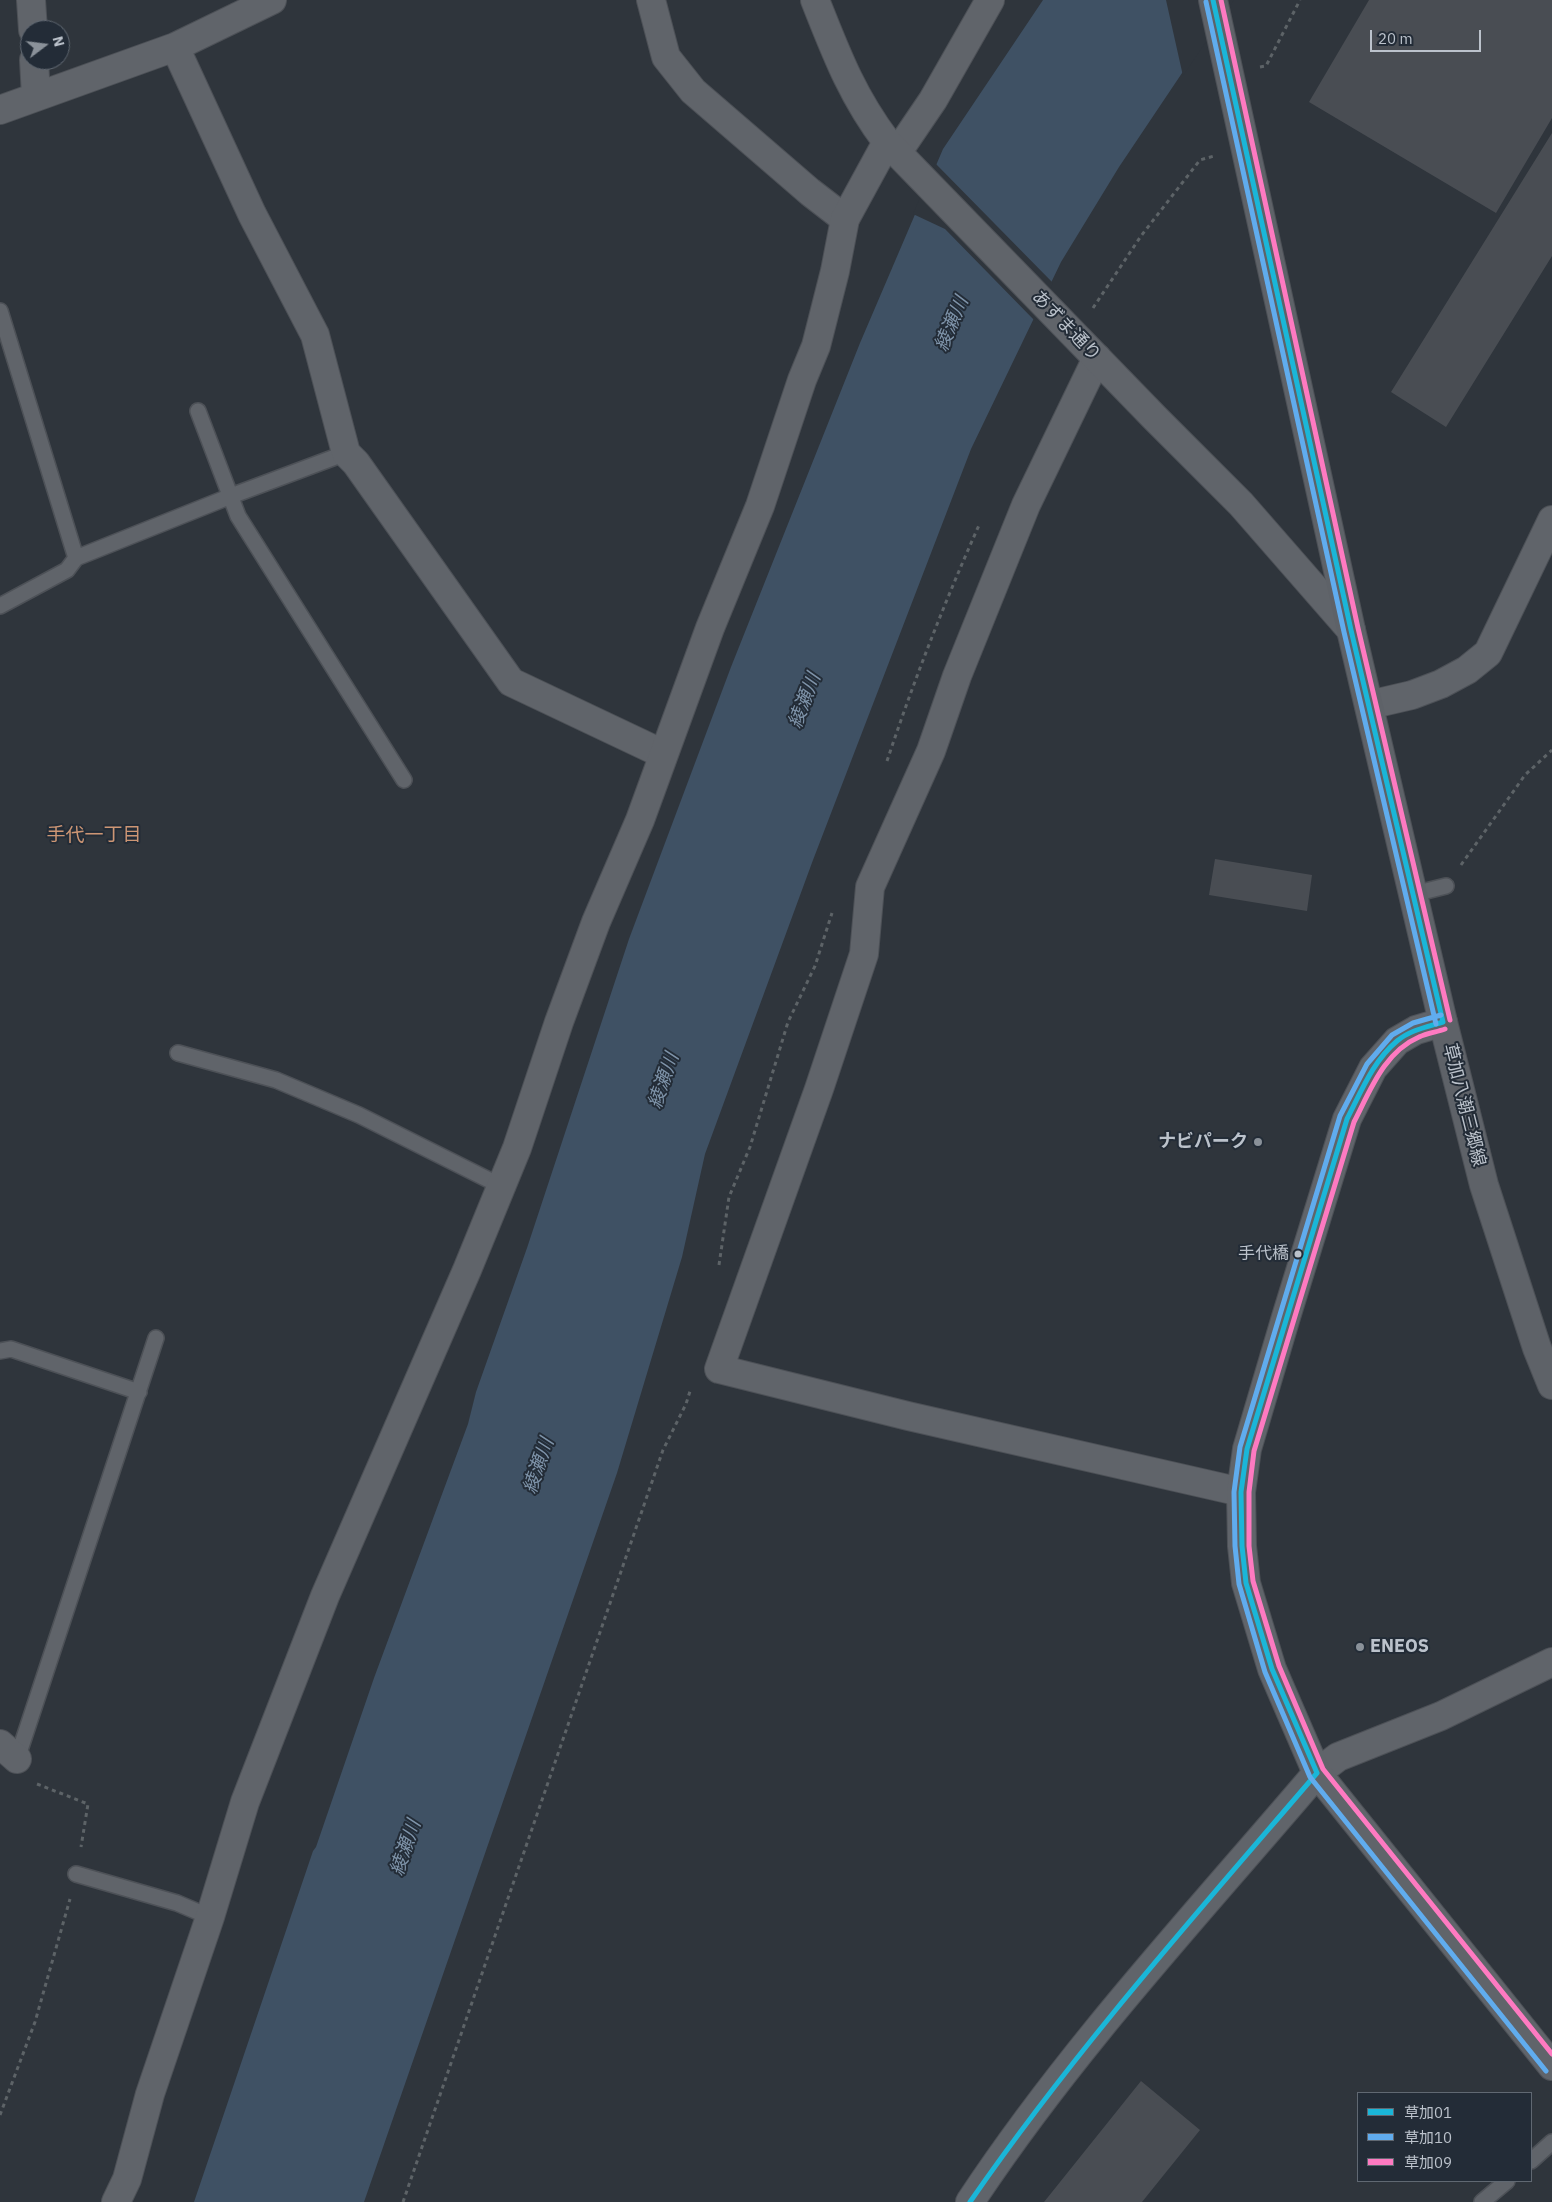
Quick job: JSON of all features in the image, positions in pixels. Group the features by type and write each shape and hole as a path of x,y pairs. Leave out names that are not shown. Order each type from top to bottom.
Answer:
{"main road":[{"name":"草加八潮三郷線","path":"1213,0 1351,630 1443,1022 1484,1185 1537,1348 1552,1385"}],"street":[{"path":"31,0 32,20"},
{"path":"0,110 175,47 272,0"},
{"path":"651,0 666,57 693,91 810,192 845,219"},
{"name":"あずま通り","path":"815,0 844,73 872,122 892,148 1241,504 1351,630"},
{"path":"116,2202 127,2179 150,2094 210,1918 244,1802 325,1596 467,1270 501,1186 593,931 640,820 710,628 760,506 802,380 816,346 835,271 845,219 892,148 933,100 990,0"},
{"path":"175,47 252,214 315,335 346,454 356,463 511,682 663,754"},
{"path":"35,70 36,96"},
{"path":"1082,343 1026,505 957,676 931,751 870,887 864,954 819,1089 719,1369 908,1416 1241,1492"},
{"path":"1369,705 1441,684 1467,670 1488,653 1552,520"},
{"path":"1443,1022 1416,1030 1396,1042 1373,1068 1347,1119 1247,1449 1241,1492 1242,1546 1246,1583 1272,1669 1317,1774 1552,2066"},
{"path":"970,2202 1004,2150 1095,2033 1317,1774 1338,1757 1441,1716 1552,1662"}],"lane":[{"path":"0,311 76,558"},
{"path":"198,411 238,516 404,780"},
{"path":"0,606 67,570 76,558 231,496 346,454"},
{"path":"1414,894 1446,886"},
{"path":"178,1053 276,1080 359,1115 501,1186"},
{"path":"9,1751 139,1392 156,1338"},
{"path":"0,1350 11,1350 139,1392"},
{"path":"76,1874 177,1903 210,1918"},
{"path":"1532,2160 1552,2142"},
{"path":"1482,2202 1506,2182"}],"path":[{"path":"1232,81 1266,66 1300,0"},
{"path":"1082,343 1092,310 1142,236 1200,160 1246,148"},
{"path":"1446,886 1525,775 1552,750"},
{"path":"0,2115 35,2022 76,1874 88,1804 24,1779 9,1751"}],"water":[{"name":"綾瀬川","path":"1043,0 1231,0 1119,167 1061,262 971,449 813,860 705,1154 682,1257 617,1473 364,2202 194,2202 313,1851 374,1678 468,1424 476,1392 527,1248 629,939 731,667 860,343 943,149"}],"pier":[{"path":"1166,0 1234,0 1183,76"},
{"path":"935,163 1053,283 1035,321 945,229 913,214"}],"building":[{"path":"1369,0 1552,0 1552,118 1496,213 1309,102"},
{"path":"1552,133 1552,256 1446,427 1391,392"},
{"path":"1215,859 1312,875 1307,911 1209,895"},
{"path":"1141,2081 1200,2130 1142,2202 1044,2202"}],"transit line":[{"name":"草加01","path":"1213,0 1351,630 1443,1022"},
{"name":"草加09","path":"1221,0 1358,628 1450,1020"},
{"name":"草加10","path":"1206,2 1344,632 1436,1024"},
{"name":"草加10","path":"1441,1015 1413,1023 1392,1035 1367,1064 1340,1116 1240,1447 1234,1492 1235,1546 1239,1584 1265,1672 1310,1777 1546,2071"},
{"name":"草加01","path":"1317,1773 1272,1669 1246,1583 1242,1546 1241,1492 1247,1449 1347,1119 1368,1077 1389,1049 1407,1034 1443,1022"},
{"name":"草加09","path":"1445,1029 1425,1034 1396,1052 1372,1085 1354,1122 1254,1451 1249,1492 1249,1546 1253,1581 1279,1666 1323,1769 1552,2054"},
{"name":"草加01","path":"970,2202 1094,2036 1317,1773"}],"place":[{"name":"ナビパーク","path":"1258,1142"},
{"name":"手代橋","path":"1298,1254"},
{"name":"ENEOS","path":"1360,1647"}],"district":[{"name":"手代一丁目","path":"94,836"}]}
